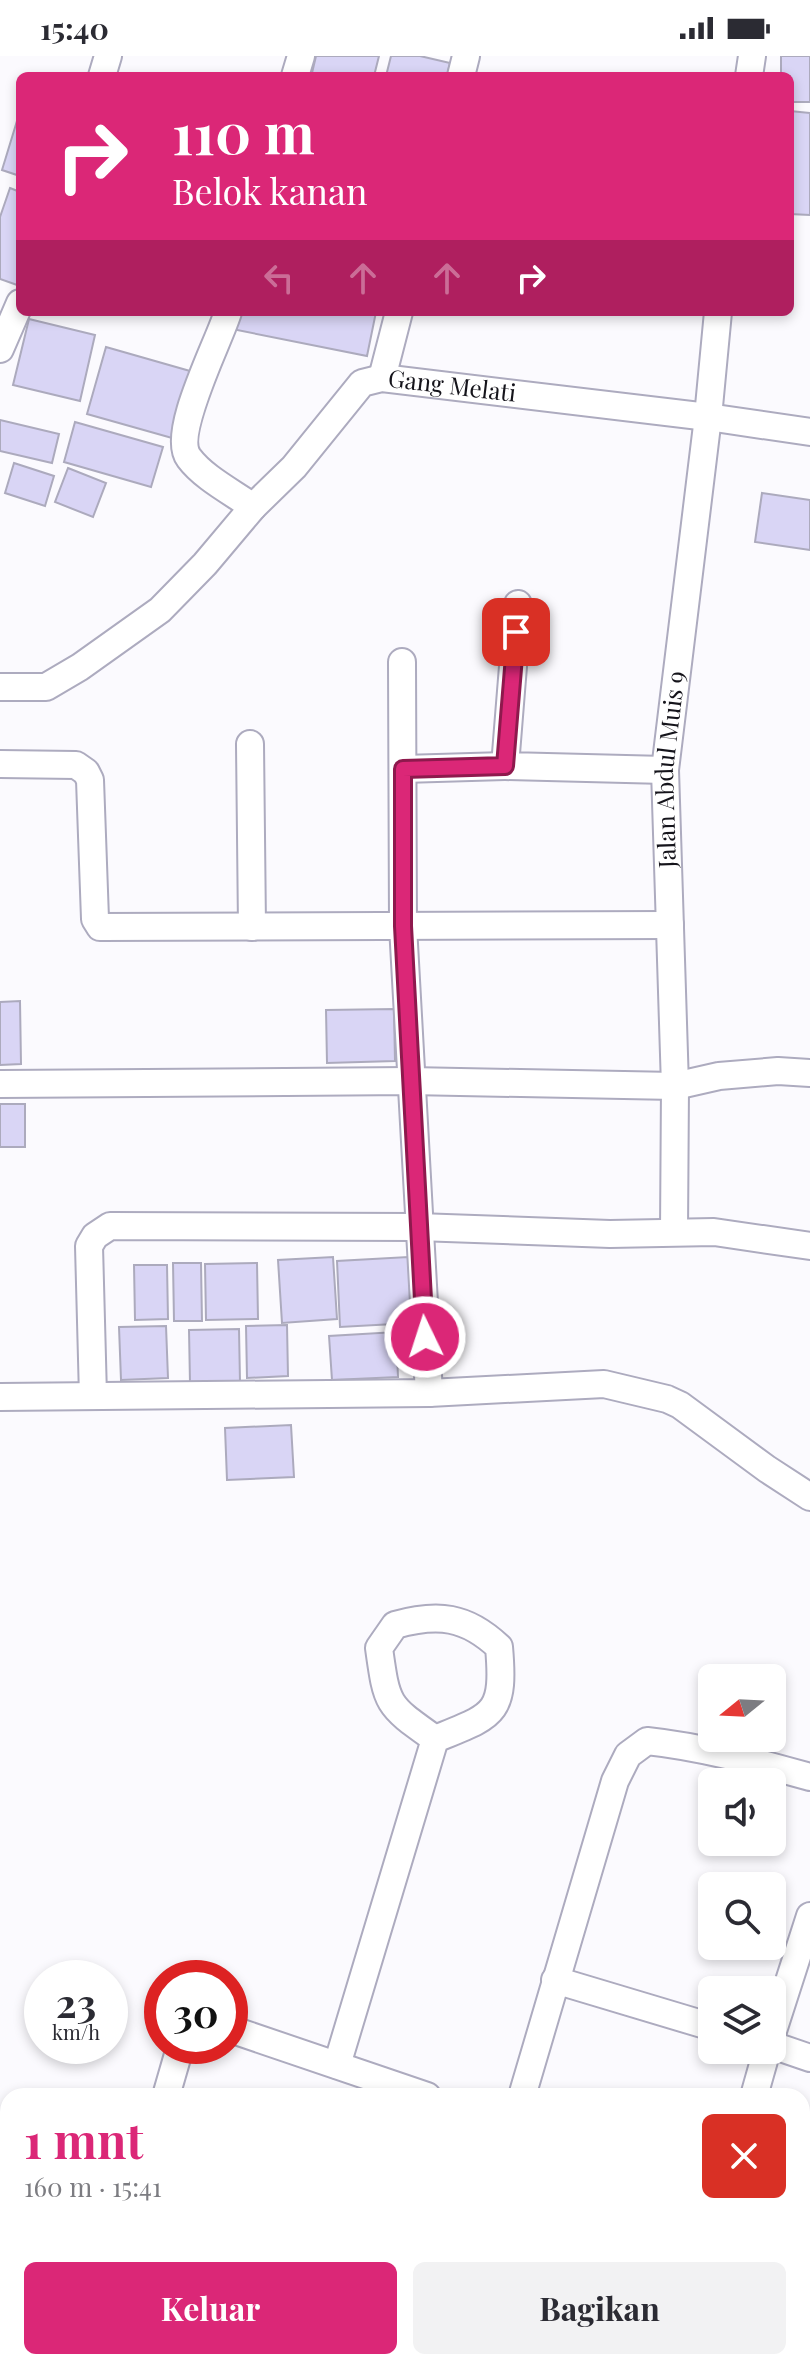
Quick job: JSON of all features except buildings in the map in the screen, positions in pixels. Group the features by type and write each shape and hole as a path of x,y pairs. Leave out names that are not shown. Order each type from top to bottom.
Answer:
{"street":[{"path":"0,349 16,312"},
{"path":"227,316 190,406 183,442 187,456 253,507"},
{"path":"382,378 398,316"},
{"name":"Jalan Abdul Muis 9","path":"674,1231 675,1086 665,770 718,316"},
{"name":"Gang Melati","path":"0,687 46,687 80,667 160,610 205,564 253,507 294,467 362,383 382,378 810,432"},
{"path":"505,766 518,604"},
{"path":"402,662 403,926 429,1393"},
{"path":"250,744 252,927"},
{"path":"0,764 76,765 86,772 90,780 95,919 100,927 670,925"},
{"path":"403,769 505,766 665,770"},
{"path":"0,1084 410,1081 675,1086 719,1076 778,1071 810,1073"},
{"path":"93,1396 89,1246 101,1230 110,1226 418,1227 610,1234 714,1232 810,1246"},
{"path":"0,1397 429,1393 604,1384 680,1405 810,1497"},
{"path":"440,1617 463,1622 492,1640 499,1647 502,1677 500,1696 492,1711 480,1721 435,1739 396,1711 385,1691 379,1648 395,1625 440,1617"},
{"path":"337,2065 435,1739"},
{"path":"524,2088 615,1781 628,1755 647,1741 674,1744 709,1749 810,1777"},
{"path":"786,1991 810,1916"},
{"path":"555,1980 698,2023"},
{"path":"248,2035 404,2088"},
{"path":"786,2050 810,2058"},
{"path":"168,2088 175,2064"},
{"path":"756,2088 763,2064"}],"route":[{"path":"425,1337 403,926 403,769 505,766 516,632"}]}
